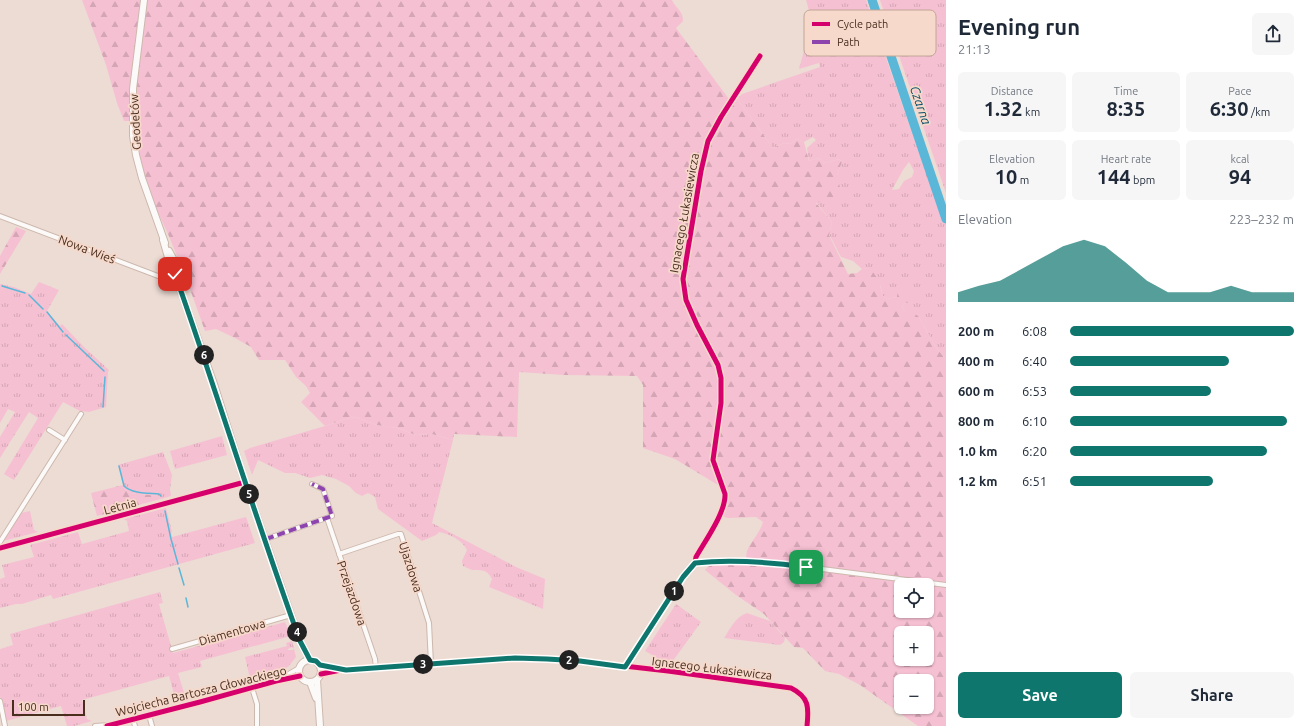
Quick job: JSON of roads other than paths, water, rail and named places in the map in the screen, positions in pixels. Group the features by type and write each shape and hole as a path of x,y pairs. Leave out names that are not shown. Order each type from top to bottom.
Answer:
{"main road":[{"name":"Geodetów","path":"144,0 133,89 133,136 136,155 142,178 164,240 170,264 175,274 214,384 245,482 300,641 310,660"},
{"name":"Geodetów","path":"300,641 301,665"},
{"path":"317,680 310,682 304,680 300,676 301,665 310,660 316,661 320,665 321,674 317,680 320,726"},
{"path":"310,682 318,703"}],"street":[{"name":"Ignacego Łukasiewicza","path":"625,667 683,577 695,563 696,557 720,514 725,499 714,460 721,403 721,378 718,365 686,300 683,279 684,263 708,141 721,117 760,56"},
{"name":"Nowa Wieś","path":"0,216 158,276 169,277 175,274"},
{"path":"0,539 81,414"},
{"path":"49,430 65,440"},
{"name":"Letnia","path":"0,548 245,482"},
{"name":"Przejazdowa","path":"312,484 323,489 332,516 327,518 375,659 376,668"},
{"path":"266,540 327,518"},
{"name":"Ujazdowa","path":"339,554 401,534 428,623 431,664"},
{"path":"695,563 717,561 768,562 946,586"},
{"name":"Diamentowa","path":"172,649 292,615"},
{"name":"Ignacego Łukasiewicza","path":"321,674 341,670 478,660 535,658 580,661 791,688 800,692 806,699 808,715 807,726"},
{"name":"Wojciecha Bartosza Głowackiego","path":"276,681 301,665"},
{"name":"Ignacego Łukasiewicza","path":"320,665 341,670"},
{"name":"Wojciecha Bartosza Głowackiego","path":"95,726 108,725 133,719 300,676"},
{"path":"252,688 257,704 257,726"},
{"path":"0,701 6,726"},
{"path":"149,715 152,726"},
{"path":"133,719 135,726"}],"waterway":[{"name":"Czarna","path":"872,0 875,10"},
{"name":"Czarna","path":"891,56 946,219"},
{"path":"2,286 25,293"},
{"path":"29,295 43,309"},
{"path":"47,312 63,332"},
{"path":"66,335 104,371"},
{"path":"103,407 105,377"},
{"path":"119,466 124,486 128,489 141,493 159,494 161,496"},
{"path":"165,511 178,564"},
{"path":"179,568 184,585"},
{"path":"186,598 188,607"}]}
